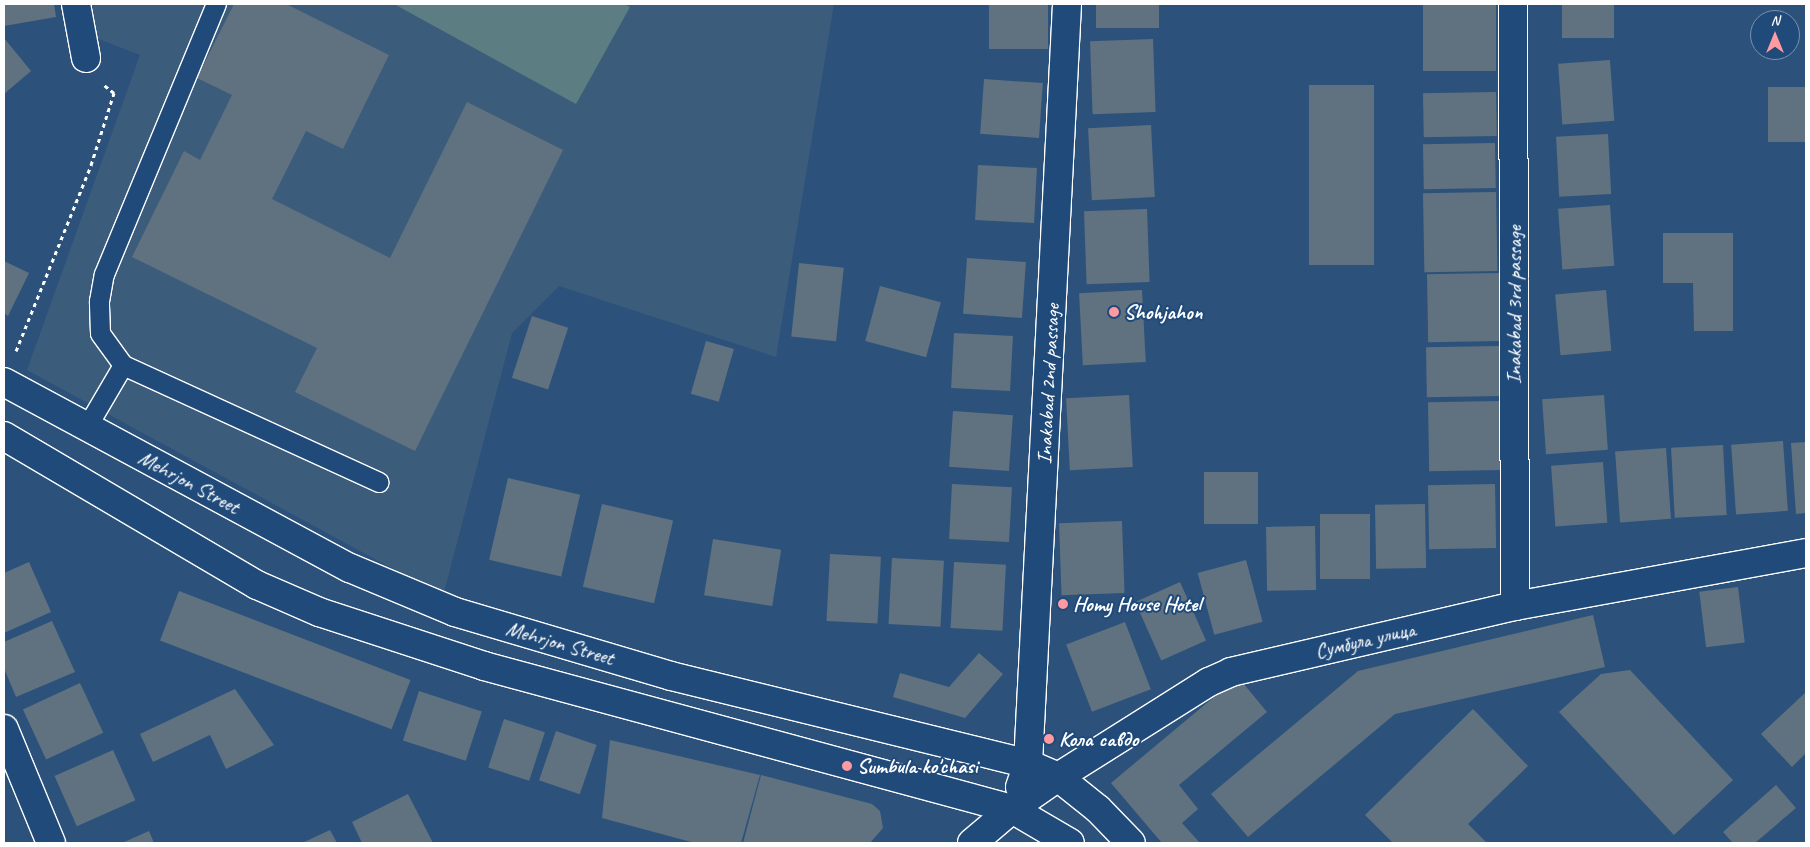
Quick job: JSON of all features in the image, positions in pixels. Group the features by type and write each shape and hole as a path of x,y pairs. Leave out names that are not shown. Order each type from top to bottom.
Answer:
{"street":[{"path":"76,4 86,58"},
{"name":"Inakabad 2nd passage","path":"1012,809 1028,764 1067,4"},
{"name":"Inakabad 3rd passage","path":"1513,4 1515,606"},
{"name":"Mehrjon Street","path":"4,382 86,428 350,568 455,612 671,676 1028,764 1058,777 1098,809 1131,843"},
{"name":"Mehrjon Street","path":"4,436 257,585 319,612 484,666 1012,809 1070,843"},
{"name":"Сумбула улица","path":"972,843 1012,809 1058,777 1209,682 1231,672 1515,606 1806,553"},
{"path":"4,729 51,843"}],"lane":[{"path":"216,4 104,274 99,301 100,332 124,365 379,482"},
{"path":"86,428 124,365"}],"path":[{"path":"15,354 91,165 114,93 92,75 86,58"}],"shaded area":[{"path":"92,4 834,4 776,357 559,286 512,333 443,596 27,370 140,55 96,38"}],"green space":[{"path":"394,4 624,4 630,7 576,104"}],"building":[{"path":"4,4 54,4 56,17 4,26"},
{"path":"234,4 286,4 389,55 343,149 306,131 272,199 390,258 467,102 563,150 415,451 295,392 317,348 132,257 184,151 200,160 232,95 197,78"},
{"path":"989,4 1048,4 1048,49 989,49"},
{"path":"1096,4 1159,4 1159,28 1096,28"},
{"path":"1423,4 1496,4 1496,71 1423,71"},
{"path":"1562,4 1614,4 1614,38 1562,38"},
{"path":"4,38 31,71 4,94"},
{"path":"1153,39 1156,112 1093,114 1090,41"},
{"path":"1610,60 1614,121 1562,124 1558,64"},
{"path":"984,79 1043,83 1039,138 980,134"},
{"path":"1309,85 1374,85 1374,265 1309,265"},
{"path":"1768,87 1806,87 1806,142 1768,142"},
{"path":"1496,92 1497,136 1424,137 1423,93"},
{"path":"1151,125 1155,197 1092,200 1088,128"},
{"path":"1608,134 1611,194 1559,197 1556,137"},
{"path":"1495,143 1496,188 1424,189 1423,144"},
{"path":"978,165 1037,168 1034,223 975,220"},
{"path":"1496,192 1497,271 1424,272 1423,193"},
{"path":"1610,205 1614,266 1562,269 1558,209"},
{"path":"1147,209 1150,282 1087,284 1084,211"},
{"path":"1663,233 1733,233 1733,331 1694,331 1693,283 1663,283"},
{"path":"967,258 1026,262 1022,318 963,314"},
{"path":"4,261 29,273 8,316 4,313"},
{"path":"799,263 844,268 836,341 791,337"},
{"path":"1500,273 1501,341 1428,342 1427,274"},
{"path":"880,286 941,302 926,357 865,341"},
{"path":"1142,290 1146,362 1083,365 1079,293"},
{"path":"1606,290 1611,351 1561,355 1555,294"},
{"path":"532,316 568,328 548,390 512,378"},
{"path":"954,333 1013,336 1010,391 951,388"},
{"path":"706,341 734,349 719,402 691,394"},
{"path":"1499,346 1500,396 1427,397 1426,347"},
{"path":"1129,395 1133,467 1070,470 1066,398"},
{"path":"1604,395 1608,450 1546,454 1542,399"},
{"path":"1501,401 1502,470 1429,471 1428,402"},
{"path":"953,411 1013,415 1009,471 949,467"},
{"path":"1783,441 1788,511 1736,514 1731,445"},
{"path":"1806,442 1806,513 1796,514 1791,443"},
{"path":"1723,445 1727,515 1675,518 1671,448"},
{"path":"1666,448 1671,519 1620,522 1615,452"},
{"path":"1603,462 1607,523 1555,526 1551,466"},
{"path":"1204,472 1258,472 1258,524 1204,524"},
{"path":"508,478 580,495 561,576 489,560"},
{"path":"952,484 1012,487 1009,542 949,539"},
{"path":"1495,484 1496,548 1429,549 1428,485"},
{"path":"602,504 673,520 654,603 583,587"},
{"path":"1425,504 1426,568 1376,569 1375,505"},
{"path":"1320,514 1370,514 1370,579 1320,579"},
{"path":"1122,521 1125,593 1062,595 1059,523"},
{"path":"1315,526 1316,590 1267,591 1266,527"},
{"path":"713,539 781,550 772,606 704,595"},
{"path":"830,554 881,557 877,624 826,621"},
{"path":"892,558 944,561 940,627 889,624"},
{"path":"1246,560 1263,622 1214,635 1198,573"},
{"path":"29,562 51,612 4,633 4,573"},
{"path":"954,562 1006,565 1002,631 951,628"},
{"path":"1180,582 1206,640 1161,660 1135,602"},
{"path":"1738,587 1745,643 1706,647 1699,592"},
{"path":"179,591 411,680 392,729 160,640"},
{"path":"1593,615 1605,667 1395,714 1248,837 1211,794 1358,671"},
{"path":"52,621 75,672 16,697 4,668 4,642"},
{"path":"1125,622 1151,689 1092,712 1066,645"},
{"path":"979,653 1003,674 965,718 893,697 900,673 949,687"},
{"path":"1630,670 1733,780 1674,835 1559,712 1601,674"},
{"path":"1238,677 1267,712 1179,785 1198,809 1182,823 1200,843 1162,843 1111,783"},
{"path":"80,683 103,733 46,759 23,710"},
{"path":"235,689 274,745 226,769 210,735 153,762 140,734"},
{"path":"419,691 482,711 466,761 403,740"},
{"path":"1806,692 1806,753 1792,767 1761,734"},
{"path":"1473,709 1528,766 1468,824 1487,843 1393,843 1365,815"},
{"path":"504,719 545,732 529,781 488,768"},
{"path":"556,731 597,745 580,794 539,780"},
{"path":"610,740 760,775 741,843 695,843 602,818"},
{"path":"113,750 135,800 77,826 55,776"},
{"path":"761,775 872,804 880,811 883,828 870,843 743,843"},
{"path":"1776,785 1796,808 1755,843 1733,843 1723,832"},
{"path":"408,794 433,843 362,843 352,822"},
{"path":"330,830 337,843 302,843"},
{"path":"149,831 154,843 122,843"}],"place":[{"name":"Shohjahon","path":"1114,312"},
{"name":"Homy House Hotel","path":"1063,604"},
{"name":"Кола савдо","path":"1049,739"},
{"name":"Sumbula ko'chasi","path":"847,766"}]}
